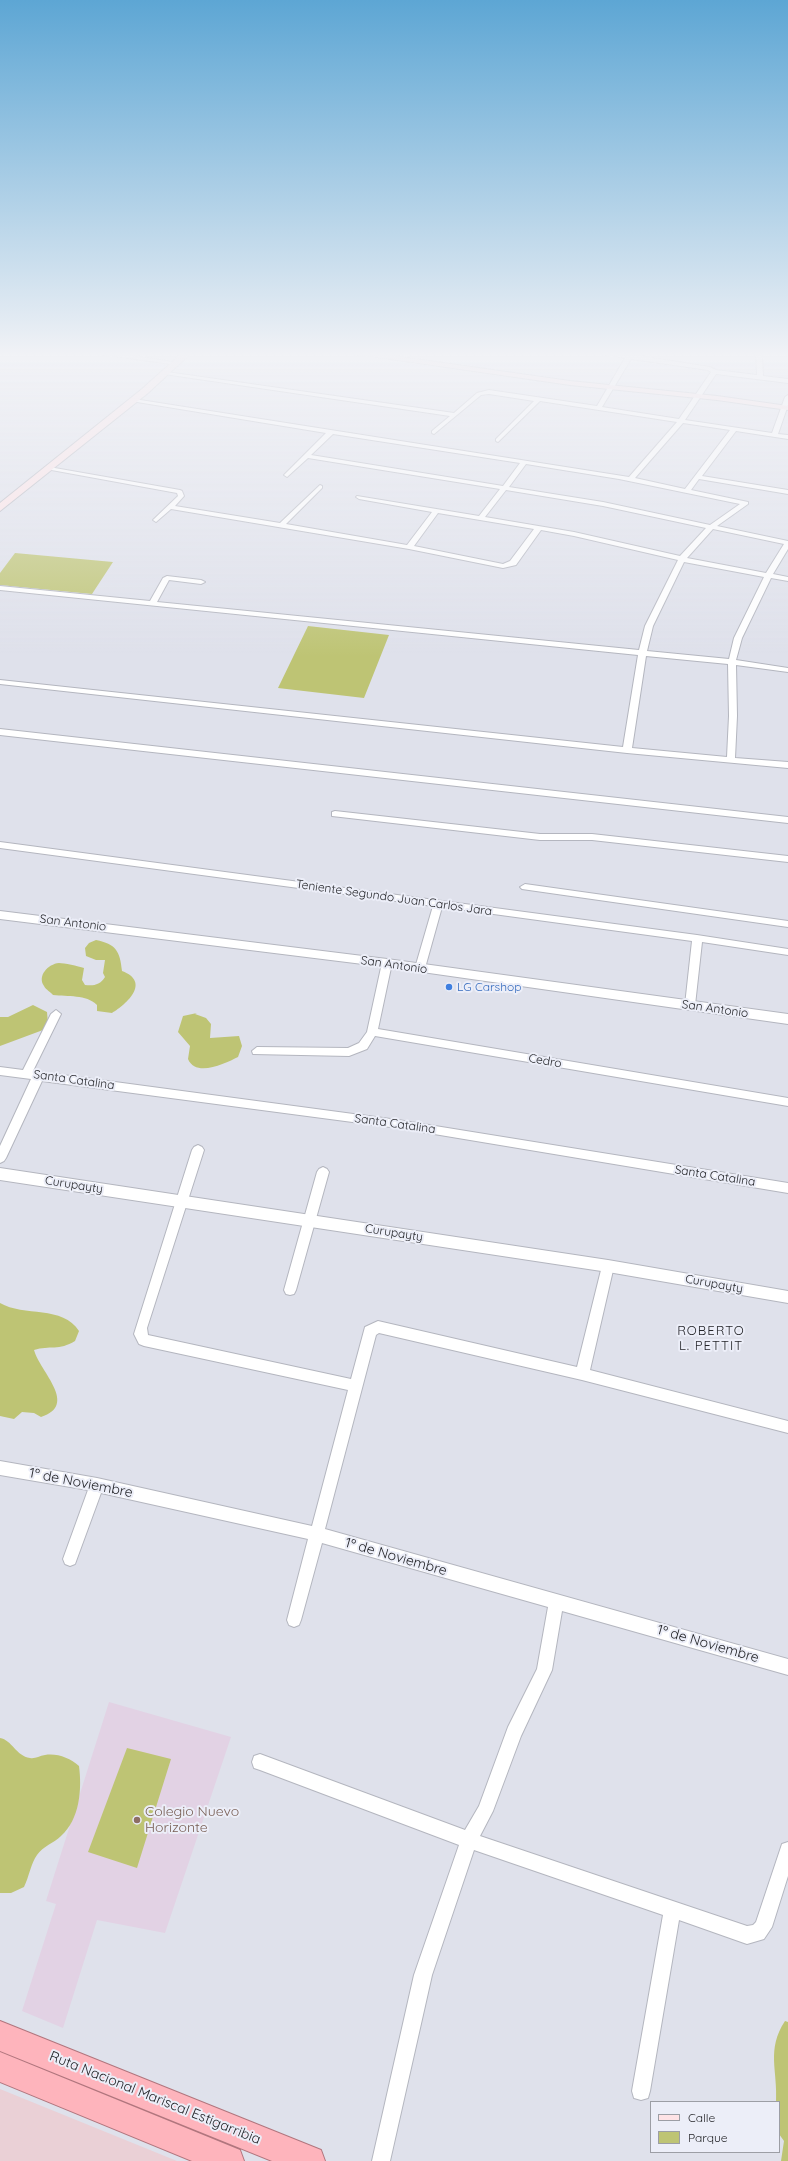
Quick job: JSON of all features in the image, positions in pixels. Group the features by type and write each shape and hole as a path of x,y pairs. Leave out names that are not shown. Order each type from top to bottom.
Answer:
{"highway":[{"name":"Ruta Nacional Mariscal Estigarribia","path":"0,2036 310,2161"},
{"path":"0,2067 229,2161"}],"main road":[{"path":"0,508 66,455"}],"street":[{"path":"480,455 630,480 746,503 710,528 682,559 649,626 642,654 627,750"},
{"path":"630,480 652,455"},
{"path":"687,491 714,455"},
{"path":"287,475 307,456 603,504 710,528 788,543 768,576 738,638 732,662 733,716 731,760"},
{"path":"480,517 525,462"},
{"path":"48,469 180,492 181,496 156,520"},
{"path":"697,477 788,492"},
{"path":"281,526 320,487"},
{"path":"359,497 539,528 682,559 788,579"},
{"path":"169,507 409,547 495,565 509,565 513,563 539,528"},
{"path":"409,547 437,510"},
{"path":"153,603 166,578 201,582"},
{"path":"0,588 732,662 788,670"},
{"path":"0,682 627,750 788,765"},
{"path":"0,732 788,820"},
{"path":"335,814 540,837 592,837 788,859"},
{"name":"Teniente Segundo Juan Carlos Jara","path":"0,845 697,938 788,952"},
{"path":"525,887 788,924"},
{"path":"420,968 438,904"},
{"name":"San Antonio","path":"0,915 387,963 788,1019"},
{"path":"690,1005 697,938"},
{"path":"257,1051 349,1052 363,1046 368,1041 372,1032 387,963"},
{"path":"26,1074 56,1014"},
{"name":"Cedro","path":"372,1032 788,1102"},
{"name":"Santa Catalina","path":"0,1071 398,1124 788,1188"},
{"path":"0,1158 39,1075"},
{"path":"198,1150 140,1328 140,1334 144,1340 355,1386"},
{"path":"290,1290 311,1220 323,1172"},
{"name":"Curupayty","path":"0,1174 608,1266 788,1297"},
{"path":"582,1374 608,1266"},
{"path":"294,1620 370,1331 378,1327 582,1374 788,1427"},
{"name":"1º de Noviembre","path":"0,1468 97,1485 316,1534 788,1667"},
{"path":"70,1560 97,1485"},
{"path":"381,2161 423,1975 469,1840 484,1811 514,1733 544,1670 556,1602"},
{"path":"260,1762 469,1840 747,1935 758,1933 763,1927 788,1850"},
{"path":"640,2091 672,1910"}],"shaded area":[{"name":"Colegio Nuevo Horizonte","path":"109,1702 231,1737 165,1933 97,1920 63,2028 22,2011 56,1904 46,1901"},
{"path":"0,2089 177,2161 0,2161"}],"green space":[{"path":"15,553 113,562 92,594 0,585 0,573"},
{"path":"308,626 389,635 364,698 278,688"},
{"path":"96,940 112,946 116,950 120,958 122,971 131,976 135,981 136,987 134,993 124,1004 112,1013 97,1011 97,1005 88,999 53,995 42,982 45,971 51,966 59,963 84,968 82,980 85,985 94,985 101,982 105,977 103,973 105,960 96,960 86,956 85,948 89,943"},
{"path":"33,1005 47,1012 48,1024 43,1030 0,1046 0,1017 8,1017"},
{"path":"197,1013 195,1014 206,1018 211,1024 210,1038 239,1036 242,1046 238,1057 226,1063 212,1067 198,1068 192,1065 188,1059 190,1046 178,1032 183,1016"},
{"path":"0,1303 20,1310 53,1314 72,1323 79,1331 75,1341 69,1344 59,1347 34,1350 54,1387 57,1396 57,1405 52,1412 41,1417 34,1413 22,1412 14,1419 0,1416"},
{"path":"0,1738 8,1742 25,1757 34,1758 45,1755 59,1755 67,1758 79,1766 80,1775 80,1794 76,1812 72,1821 61,1836 42,1849 37,1855 24,1887 11,1893 0,1893"},
{"path":"127,1748 171,1759 137,1868 88,1852"},
{"path":"785,2021 788,2022 788,2161 781,2161 784,2141 780,2135 780,2101 776,2101 774,2051 779,2031"}],"place":[{"name":"LG Carshop","path":"449,987"},
{"name":"Colegio Nuevo Horizonte","path":"137,1820"}],"district":[{"name":"ROBERTO L. PETTIT","path":"711,1338"}]}
